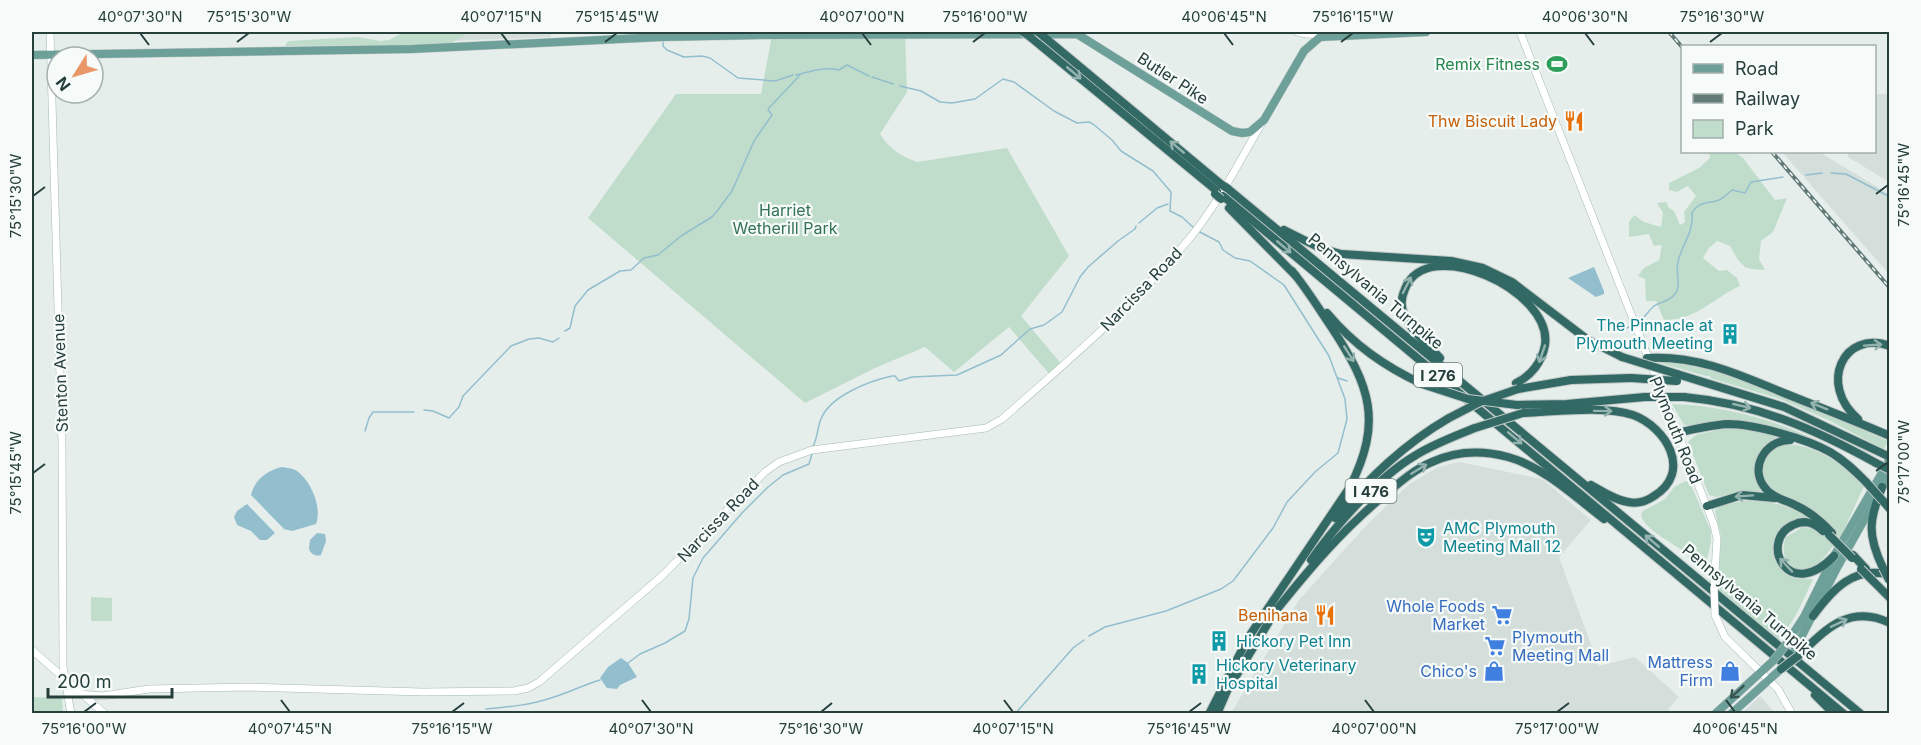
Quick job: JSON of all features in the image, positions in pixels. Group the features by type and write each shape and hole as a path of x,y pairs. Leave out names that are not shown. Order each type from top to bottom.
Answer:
{"highway":[{"name":"Pennsylvania Turnpike","path":"1033,34 1187,166 1221,192 1270,224 1861,714"},
{"name":"Pennsylvania Turnpike","path":"1033,34 1759,640 1844,714"},
{"path":"1221,192 1358,345 1391,368 1422,384 1468,399 1517,405 1567,404"},
{"path":"1270,224 1320,248 1341,254 1451,261 1483,268 1512,282 1588,340 1622,357 1677,378 1733,390 1792,410 1887,457"},
{"path":"1463,383 1413,329 1402,310 1402,298 1408,281 1419,271 1431,267 1455,267 1483,275 1519,295 1536,312 1543,326 1545,348 1533,371 1517,386"},
{"path":"1292,271 1321,311 1357,368 1365,389 1369,419 1367,445 1361,465 1311,546"},
{"path":"1873,429 1858,419 1843,404 1838,390 1837,375 1843,360 1859,347 1878,343 1890,346"},
{"path":"1647,358 1667,357 1690,360 1726,369 1890,436"},
{"path":"1517,386 1571,380 1677,378"},
{"name":"I 476","path":"1209,714 1248,638 1311,546 1356,493 1409,443 1478,400 1517,386"},
{"name":"I 476","path":"1217,714 1227,691 1274,614 1318,551 1373,488 1416,455 1475,428 1523,413 1567,404 1645,397 1684,397 1737,404 1782,418 1835,441 1890,472"},
{"path":"1523,413 1601,411 1634,416 1661,434 1673,459 1672,474 1663,490 1650,498 1634,503 1615,498 1566,470"},
{"path":"1677,433 1717,425 1740,425 1806,442 1839,458 1866,482 1890,509"},
{"path":"1806,442 1788,440 1776,442 1767,449 1761,460 1759,472 1762,484 1771,494 1805,510 1890,598"},
{"path":"1274,614 1336,539 1371,507 1429,462 1458,453 1497,454 1521,462 1554,482 1628,538 1653,553"},
{"path":"1882,487 1873,510 1871,535 1874,548 1889,581"},
{"path":"1707,506 1742,495 1782,499"},
{"path":"1830,534 1810,523 1795,524 1782,536 1778,554 1788,570 1805,574 1816,571 1834,556"},
{"path":"1813,616 1833,590 1864,574 1886,571"},
{"path":"1874,580 1890,593"},
{"path":"1781,669 1829,627 1847,619 1870,616 1890,623"},
{"path":"1759,640 1834,714"}],"main road":[{"path":"1298,32 1326,35 1426,32"},
{"name":"Plymouth Road","path":"1520,32 1716,532 1715,615 1725,637 1781,694 1792,714"},
{"name":"Butler Pike","path":"105,53 411,49 662,37 1077,34 1232,131 1250,132 1264,120"},
{"path":"1264,120 1304,51 1314,41 1326,35"},
{"name":"Stenton Avenue","path":"52,105 62,426 63,657 71,714"},
{"name":"Narcissa Road","path":"69,693 111,695 148,689 248,687 423,693 514,691 528,688 539,682 603,629 662,576 765,472 779,462 812,450 986,428 997,423 1116,318 1196,230 1264,120"},
{"path":"1714,714 1773,661 1785,646 1804,617 1887,457"},
{"path":"1796,654 1838,566 1890,472"},
{"path":"32,650 105,714"},
{"path":"1731,714 1781,669"},
{"path":"105,714 102,703 104,698 111,695"}],"shaded area":[{"path":"450,32 551,32 551,37 449,41"},
{"path":"1876,94 1889,94 1889,182 1848,157 1848,153 1876,153"},
{"path":"1783,153 1821,153 1889,194 1889,274"},
{"name":"Plymouth Meeting Mall","path":"1459,462 1542,479 1591,520 1559,557 1599,666 1635,657 1679,697 1668,709 1672,713 1231,713 1299,600 1363,529 1408,485 1438,467"},
{"path":"1760,696 1775,713 1742,713"}],"green space":[{"path":"404,32 460,32 465,35 451,43 434,45 285,46 288,41 358,37 380,41 389,40"},
{"name":"Harriet Wetherill Park","path":"905,33 907,92 880,134 896,151 917,162 1007,148 1069,256 1021,316 1063,366 1051,376 1009,327 954,372 925,347 875,368 805,403 588,218 676,94 761,94 772,35"},
{"path":"1709,153 1736,153 1743,158 1775,200 1787,198 1773,232 1761,241 1759,259 1765,270 1745,267 1730,246 1717,241 1708,249 1703,258 1719,271 1727,270 1737,278 1740,286 1695,312 1676,319 1664,320 1656,301 1646,301 1645,279 1638,276 1644,268 1659,260 1662,245 1654,246 1649,234 1629,237 1629,222 1634,215 1644,222 1661,227 1663,213 1657,203 1666,202 1674,211 1680,225 1685,222 1684,212 1696,196 1688,186 1677,192 1669,190 1669,183 1699,168 1710,158"},
{"path":"1663,361 1722,373 1778,393 1888,441 1884,449 1783,400 1710,378 1710,376 1660,363"},
{"path":"1672,404 1712,408 1751,416 1788,428 1824,444 1764,426 1684,425"},
{"path":"1727,428 1752,430 1776,437 1761,453 1763,491 1716,497 1709,495 1688,442 1696,435"},
{"path":"1786,444 1819,452 1839,464 1864,486 1840,539 1819,514 1774,490 1765,480 1763,466 1766,458 1775,449"},
{"path":"1686,481 1690,483 1711,531 1704,575 1687,554 1656,533 1641,515 1643,511 1665,499 1674,487"},
{"path":"1750,500 1783,505 1812,520 1798,519 1789,522 1782,527 1774,541 1774,557 1783,571 1796,578 1813,579 1790,625 1781,633 1779,641 1718,591 1721,536 1715,511 1721,505"},
{"path":"1803,527 1820,531 1835,544 1815,566 1804,571 1792,568 1785,558 1784,551 1786,537"},
{"path":"91,597 112,598 112,621 91,621"},
{"path":"32,697 62,698 63,713 32,713"}],"water":[{"path":"1594,267 1604,291 1604,294 1596,297 1568,278"},
{"path":"282,467 297,471 311,488 317,503 316,524 292,531 284,529 251,495 262,476"},
{"path":"247,504 275,533 267,540 260,540 251,531 237,525 234,517 237,511"},
{"path":"317,533 325,534 326,541 319,556 312,553 309,548 310,540"},
{"path":"621,658 628,663 637,677 620,685 617,689 607,688 600,678 608,667"}],"waterway":[{"path":"663,42 667,50 684,57 710,58 738,78 775,81 793,75"},
{"path":"796,75 823,69 839,70 847,65 869,76"},
{"path":"565,331 570,328 575,306 588,290 620,271 631,270 644,258 658,255 681,236 712,217 732,191 754,141 772,115 769,108 800,75"},
{"path":"872,77 893,84"},
{"path":"900,86 921,91 940,102 952,103 975,99 1003,79 1014,82 1054,111 1077,123 1093,124 1121,151 1153,171 1171,192 1170,211 1182,217 1194,228"},
{"path":"1806,175 1822,173"},
{"path":"1831,173 1846,174 1890,197"},
{"path":"1638,322 1654,306 1671,298 1677,291 1678,262 1690,232 1692,213 1695,209 1700,205 1721,199 1732,190 1745,193 1751,182 1783,177"},
{"path":"1139,223 1157,208 1168,204"},
{"path":"813,446 826,411 833,403 851,391 892,376 899,381 912,377 957,375 1001,355 1030,329 1044,325 1062,312 1080,277 1088,267 1136,226"},
{"path":"1089,636 1105,627 1166,611 1221,589 1233,581 1273,528 1287,502 1315,472 1338,453 1347,419 1345,399 1329,356 1284,285 1250,261 1235,258 1223,250 1219,242 1198,231"},
{"path":"1619,332 1631,326"},
{"path":"424,410 449,418 459,407 463,396 511,346 529,339 539,338 553,342 559,338"},
{"path":"1338,378 1347,381"},
{"path":"365,431 373,412 414,412"},
{"path":"628,663 640,654 685,631 689,619 693,578 703,558 768,487 783,475 809,464 812,454"},
{"path":"1015,714 1073,648 1084,640"},
{"path":"486,709 543,700 600,680"}],"railway":[{"path":"1669,32 1681,46"},
{"path":"1773,153 1890,288"}],"place":[{"name":"Remix Fitness","path":"1557,64"},
{"name":"Thw Biscuit Lady","path":"1574,121"},
{"name":"The Pinnacle at Plymouth Meeting","path":"1730,334"},
{"name":"AMC Plymouth Meeting Mall 12","path":"1426,537"},
{"name":"Benihana","path":"1325,615"},
{"name":"Whole Foods Market","path":"1502,615"},
{"name":"Hickory Pet Inn","path":"1219,641"},
{"name":"Plymouth Meeting Mall","path":"1495,646"},
{"name":"Chico's","path":"1494,671"},
{"name":"Mattress Firm","path":"1730,671"},
{"name":"Hickory Veterinary Hospital","path":"1199,674"}]}
